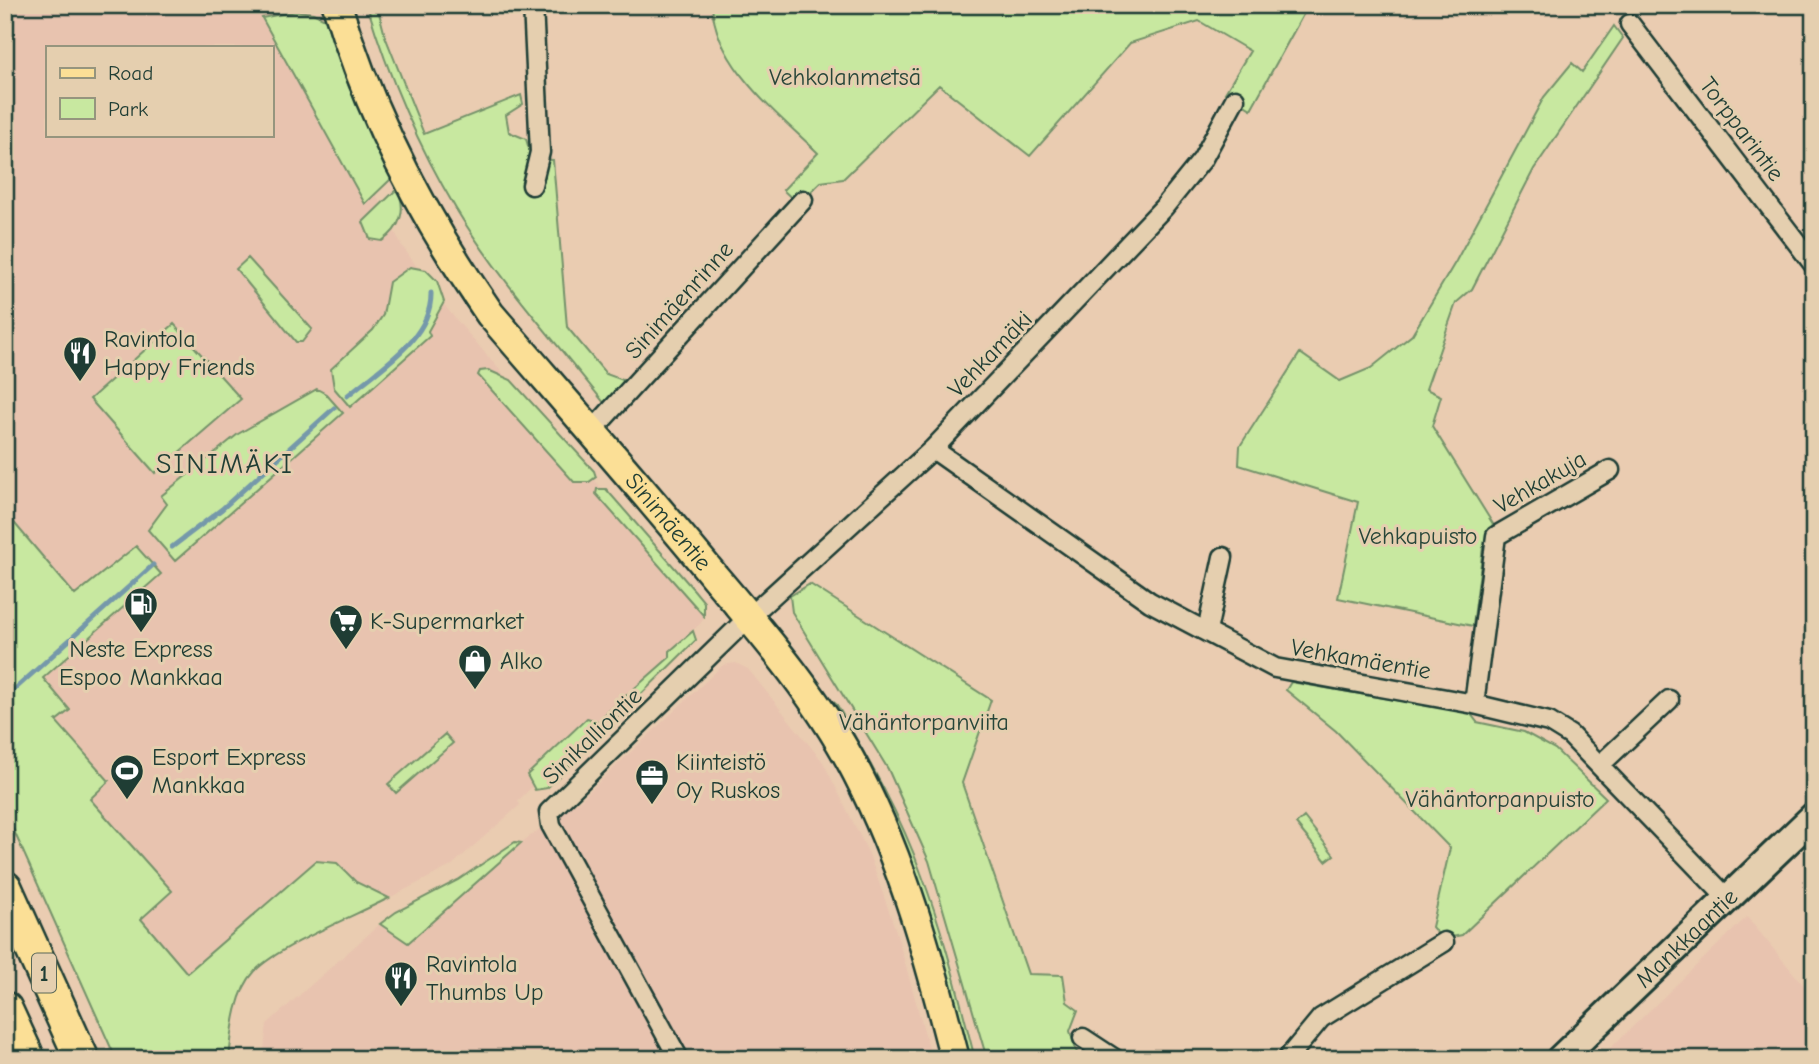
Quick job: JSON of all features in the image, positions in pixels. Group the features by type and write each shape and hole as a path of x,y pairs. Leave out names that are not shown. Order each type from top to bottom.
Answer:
{"highway":[{"name":"1","path":"5,888 82,1059"},
{"name":"1","path":"5,1009 28,1059"}],"main road":[{"name":"Sinimäentie","path":"337,5 369,98 432,226 490,314 749,617 837,738 883,825 924,940 955,1059"},
{"name":"Mankkaantie","path":"1560,1059 1814,816"}],"street":[{"path":"532,185 540,152 533,5"},
{"name":"Torpparintie","path":"1630,24 1814,265"},
{"name":"Vehkamäki","path":"749,617 933,449 1164,208 1202,160 1235,99"},
{"name":"Sinimäenrinne","path":"591,432 803,200"},
{"name":"Vehkamäentie","path":"933,449 1150,602 1275,668 1474,704 1549,722 1570,735 1727,898"},
{"name":"Vehkakuja","path":"1474,704 1496,536 1610,470"},
{"path":"1206,631 1223,556"},
{"name":"Sinikalliontie","path":"679,1059 551,825 549,812 749,617"},
{"path":"1600,765 1669,700"},
{"path":"1287,1059 1321,1018 1444,942"},
{"path":"1083,1038 1115,1059"}],"shaded area":[{"path":"5,5 302,5 329,101 402,246 448,310 703,606 704,618 670,651 670,657 597,721 518,801 520,805 451,866 389,898 356,882 337,863 298,877 188,973 141,919 172,891 90,798 56,721 70,709 43,678 135,546 75,595 5,512"},
{"path":"736,663 748,669 823,762 869,854 896,931 932,1059 263,1059 267,1024 380,924 409,942 504,855 580,800 723,665"},
{"path":"1747,917 1814,998 1814,1059 1599,1059"}],"green space":[{"path":"367,5 377,5 385,36 424,134 521,95 523,104 506,115 509,132 526,139 532,159 553,160 567,327 606,374 623,380 627,385 608,408 510,286 456,209 429,161 406,110"},
{"name":"Vehkolanmetsä","path":"712,5 1313,5 1304,13 1251,109 1225,93 1250,51 1199,21 1130,43 1030,156 939,85 843,179 821,182 798,204 783,190 818,153 768,105 736,68 716,27"},
{"path":"296,11 313,13 325,19 349,87 392,178 365,204 262,18"},
{"name":"Vehkapuisto","path":"1614,26 1623,38 1534,169 1472,289 1456,303 1426,389 1441,396 1432,426 1493,524 1483,547 1473,626 1338,598 1358,502 1239,465 1240,446 1300,353 1340,381 1371,368 1412,335 1456,261 1544,97 1572,63 1582,72"},
{"path":"397,189 402,204 398,224 382,241 370,239 363,222"},
{"path":"248,258 312,329 302,342 296,342 236,269"},
{"path":"410,267 426,270 437,281 444,302 428,331 430,336 350,407 334,388 331,369 373,330 383,315 389,282"},
{"path":"174,324 241,399 155,473 90,399"},
{"path":"488,370 511,380 594,471 596,477 589,482 574,482 478,375 480,371"},
{"path":"317,389 326,394 343,413 175,561 148,530 167,504 161,496 238,434"},
{"path":"597,489 606,489 694,590 704,602 704,616 596,494"},
{"path":"5,512 75,595 136,546 161,574 43,678 70,710 56,721 109,781 90,799 172,891 141,919 187,973 316,861 337,863 356,882 389,898 299,941 255,971 239,1001 229,1059 116,1059 5,811"},
{"name":"Vähäntorpanviita","path":"810,584 991,700 962,783 1028,974 1063,975 1067,1002 1078,1010 1070,1031 1077,1053 1089,1059 987,1059 929,861 888,769 792,612 790,596"},
{"path":"693,631 696,640 615,720 605,720 602,717 670,657 670,651"},
{"name":"Vähäntorpanpuisto","path":"1291,682 1470,713 1477,722 1524,732 1555,749 1606,798 1462,935 1442,939 1432,927 1450,848 1336,731 1286,690"},
{"path":"831,700 837,705 872,766 913,851 944,942 975,1059 967,1059 878,788"},
{"path":"587,718 597,721 603,732 547,788 535,790 527,775"},
{"path":"445,734 453,743 396,793 388,784"},
{"path":"1304,817 1334,855 1326,861 1296,824"},
{"path":"515,842 521,843 408,943 380,924 396,912 458,880"}],"waterway":[{"path":"347,396 413,339 429,310 431,293"},
{"path":"172,547 222,509 334,408"},
{"path":"5,698 153,565"}],"place":[{"name":"Ravintola Happy Friends","path":"80,383"},
{"name":"Neste Express Espoo Mankkaa","path":"141,634"},
{"name":"K-Supermarket","path":"346,651"},
{"name":"Alko","path":"475,691"},
{"name":"Esport Express Mankkaa","path":"127,801"},
{"name":"Kiinteistö Oy Ruskos","path":"652,806"},
{"name":"Ravintola Thumbs Up","path":"401,1008"}],"district":[{"name":"SINIMÄKI","path":"225,463"}]}
